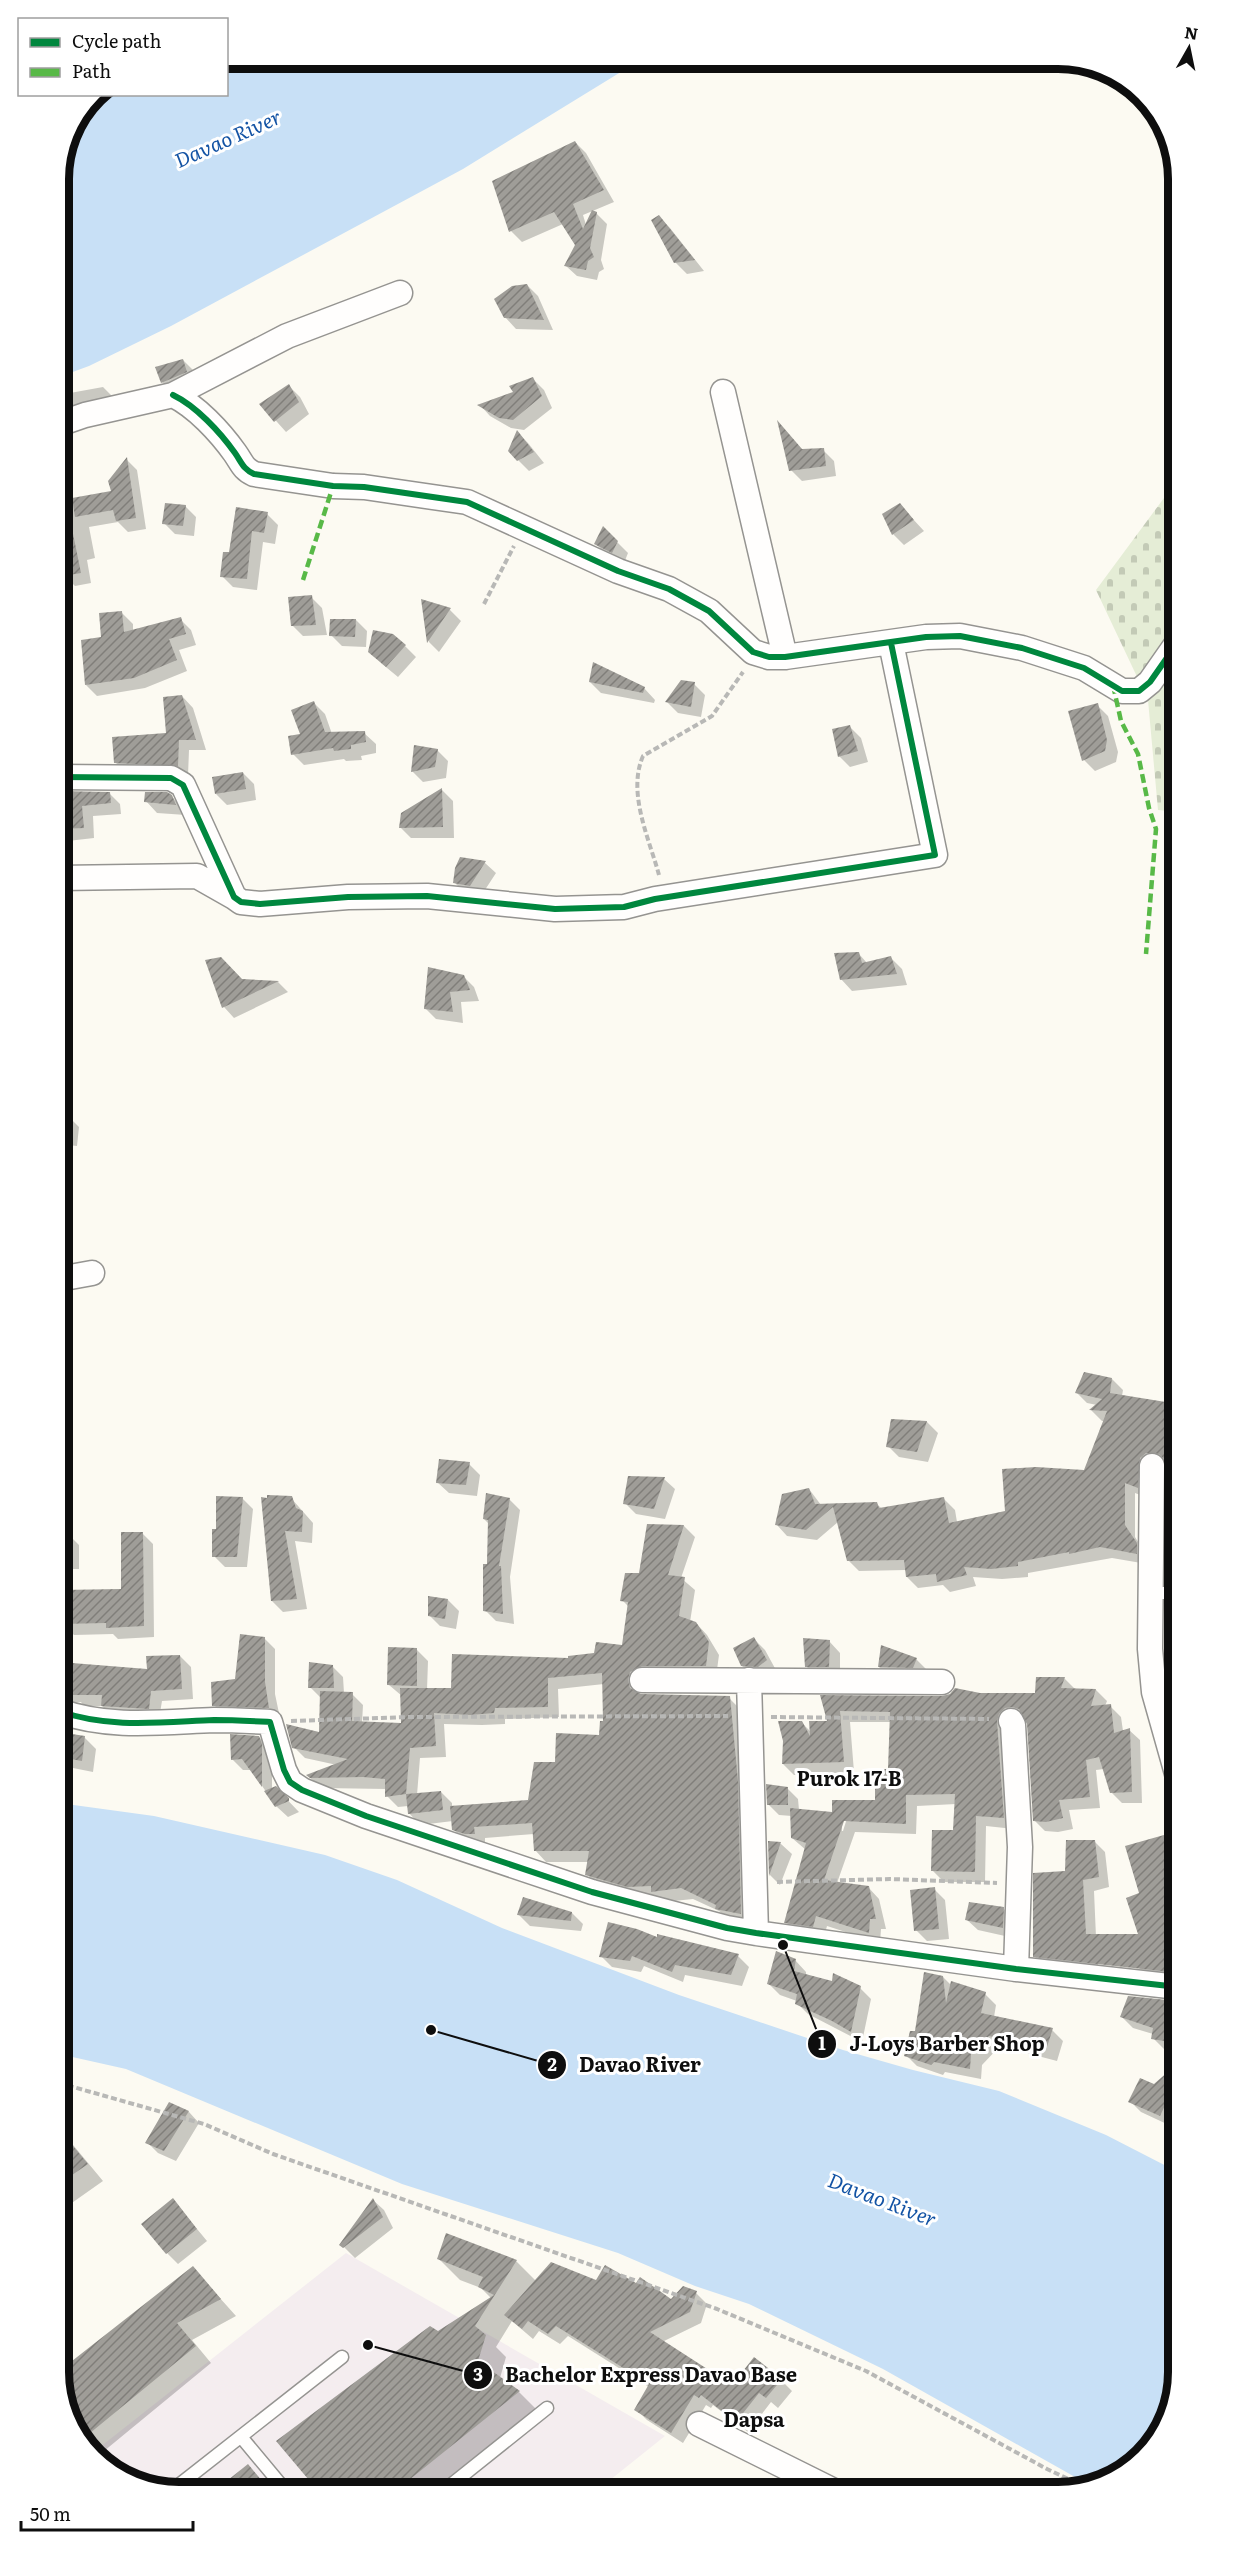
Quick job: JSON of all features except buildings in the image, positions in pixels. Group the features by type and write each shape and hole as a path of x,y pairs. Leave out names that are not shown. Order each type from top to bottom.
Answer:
{"street":[{"path":"69,421 173,395 287,336 400,293"},
{"path":"723,392 777,657"},
{"path":"173,395 191,406 204,419 235,453 244,470 254,474 333,486 364,487 467,502 618,571 669,589 709,611 753,652 777,657 926,637 960,636 1022,648 1084,669 1122,690 1139,691 1150,682 1168,657"},
{"path":"69,878 197,876 241,902 260,904 348,897 427,896 555,909 624,907 655,899 935,855 891,643"},
{"path":"69,777 171,778 178,780 183,785 234,897"},
{"path":"69,1277 92,1273"},
{"path":"1152,1466 1150,1648 1154,1692 1168,1736"},
{"path":"642,1680 942,1682"},
{"path":"749,1680 756,1933"},
{"path":"69,1714 127,1724 218,1720 270,1722 284,1770 290,1782 302,1790 366,1816 592,1892 727,1928 1017,1969 1168,1986"},
{"path":"1011,1721 1020,1847 1017,1969"},
{"path":"699,2424 816,2482"}],"lane":[{"path":"1149,1593 1168,1593"},
{"path":"183,2482 342,2357"},
{"path":"454,2482 547,2408"},
{"path":"242,2438 279,2482"}],"path":[{"path":"484,604 523,528"},
{"path":"666,899 636,783 638,767 643,756 712,716 745,669 777,657"},
{"path":"270,1722 410,1717 750,1716 1011,1721"},
{"path":"755,1883 890,1878 1019,1884"},
{"path":"69,2086 204,2124 284,2158 717,2309 866,2371 1072,2481"}],"shaded area":[{"path":"346,2253 665,2436 608,2482 172,2482 157,2480 130,2471 99,2448"}],"green space":[{"path":"1168,493 1168,811 1158,810 1148,700 1096,590"}],"water":[{"path":"228,69 626,69 463,169 171,326 69,373 69,172 77,137 96,106 107,96 228,96"},
{"path":"69,1804 154,1816 325,1855 397,1880 502,1928 679,1995 843,2050 999,2091 1106,2135 1168,2167 1168,2372 1160,2414 1136,2450 1100,2474 1080,2480 883,2369 749,2304 695,2286 618,2253 402,2184 126,2069 69,2056"}],"marked path":[{"path":"303,580 333,486"},
{"path":"1113,685 1121,721 1138,754 1149,808 1156,829 1146,954"}],"cycle path":[{"path":"173,395 207,420 245,468 254,474 467,502 618,571 669,589 709,611 753,652 769,657 785,657 926,637 960,636 1022,648 1084,668 1122,691 1139,691 1150,682 1168,656"},
{"path":"69,777 171,778 183,785 234,897 241,902 260,904 348,897 427,896 555,909 624,907 655,899 935,855 891,643"},
{"path":"69,1714 97,1720 136,1723 214,1720 270,1722 284,1770 290,1782 302,1790 366,1816 592,1892 727,1928 1016,1969 1168,1986"}],"place":[{"name":"J-Loys Barber Shop","path":"783,1945"},
{"name":"Davao River","path":"431,2030"},
{"name":"Bachelor Express Davao Base","path":"368,2345"}],"district":[{"name":"Purok 17-B","path":"849,1779"},
{"name":"Dapsa","path":"754,2420"}]}
